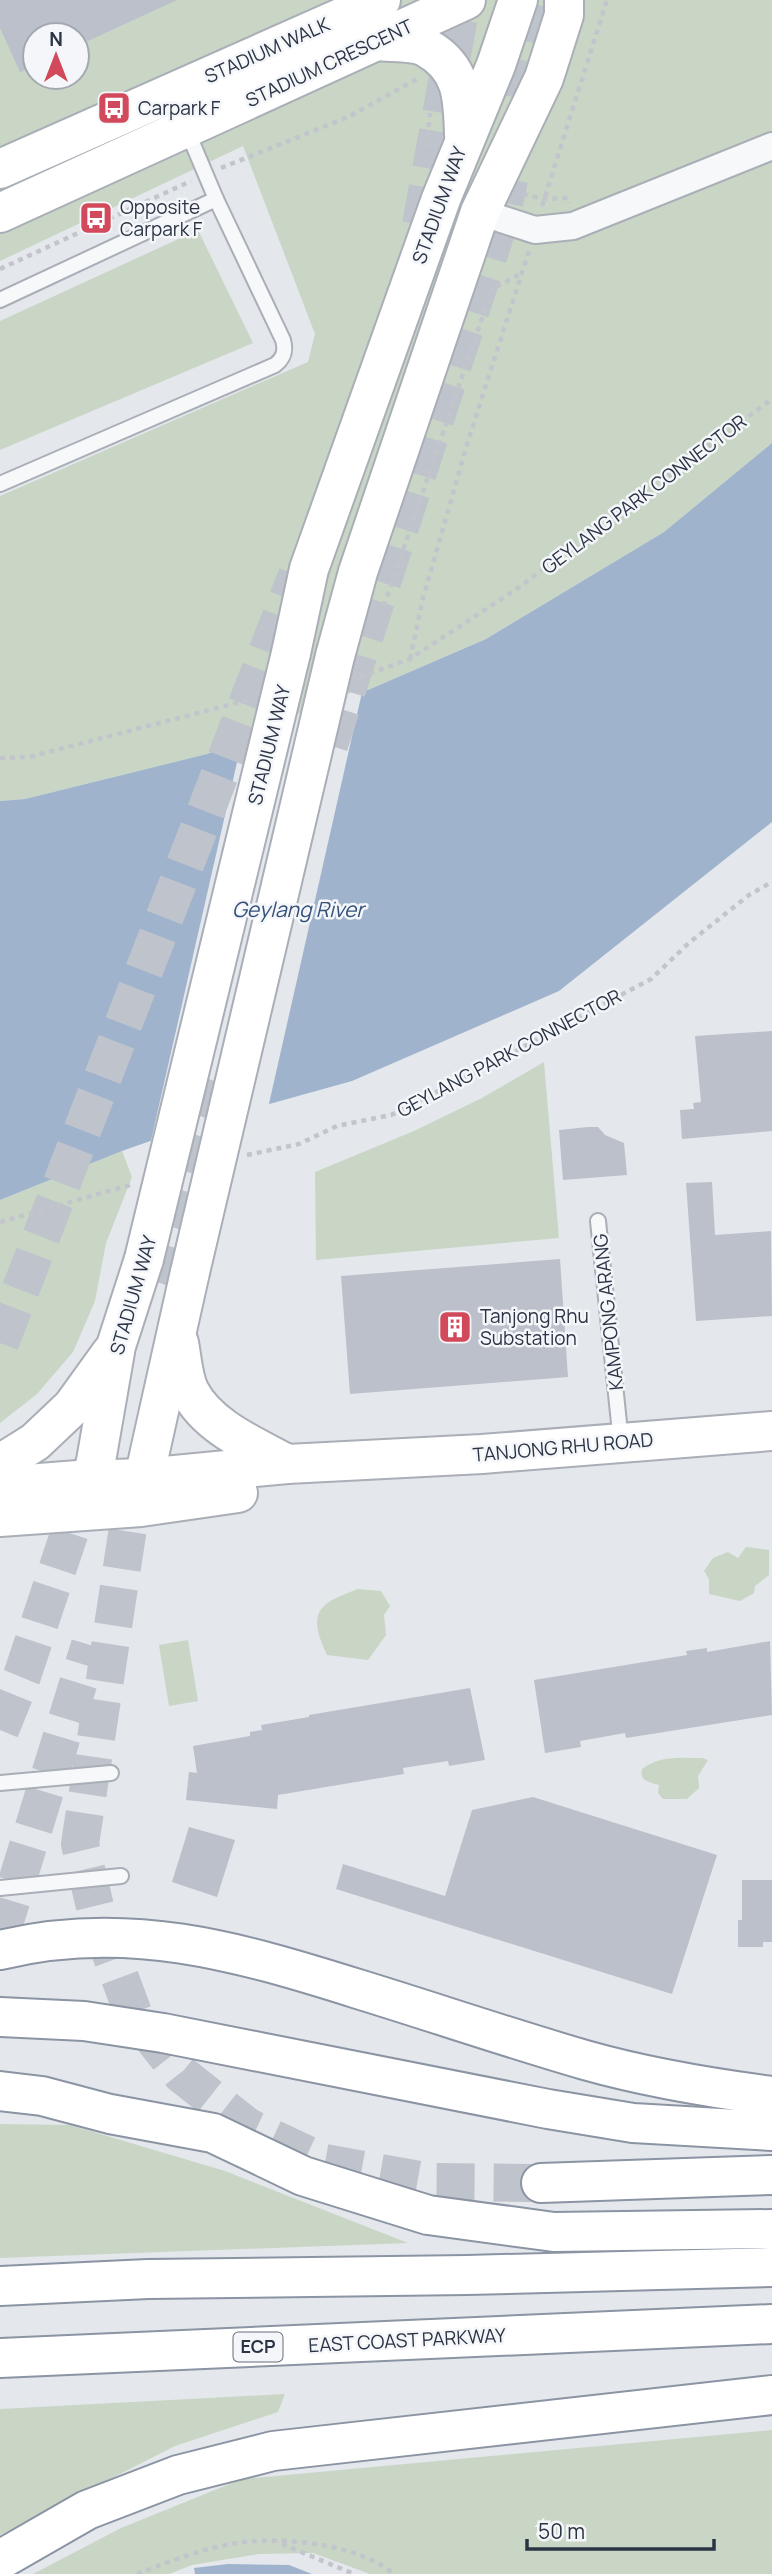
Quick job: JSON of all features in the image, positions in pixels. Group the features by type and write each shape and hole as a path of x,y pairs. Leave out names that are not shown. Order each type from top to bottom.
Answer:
{"main road":[{"name":"STADIUM WALK","path":"0,169 178,111 381,0"},
{"name":"STADIUM CRESCENT","path":"0,213 178,111 377,41 466,0"},
{"name":"STADIUM WAY","path":"88,1495 116,1346 144,1259 309,569 464,140 496,65 518,0"},
{"path":"142,1493 190,1272 335,656 358,572 486,199 544,78 564,15 564,0"},
{"path":"377,41 425,47 451,68 463,95 464,140"},
{"path":"177,1331 190,1392 209,1416 239,1438 287,1464"},
{"path":"0,1464 36,1442 72,1407 116,1346"},
{"name":"TANJONG RHU ROAD","path":"142,1493 287,1464 482,1454 772,1431"},
{"name":"TANJONG RHU ROAD","path":"0,1486 88,1495 303,1483 354,1461"},
{"name":"TANJONG RHU ROAD","path":"0,1517 88,1495"},
{"path":"0,1950 60,1940 108,1936 158,1939 205,1947 262,1959 588,2060 733,2091 772,2096"},
{"path":"0,2017 84,2021 163,2033 548,2109 633,2123 772,2131"},
{"path":"0,2091 42,2096 110,2114 213,2133 303,2176 428,2216 554,2232 772,2229"},
{"path":"541,2183 772,2175"},
{"path":"0,2286 148,2279 467,2275 772,2267"},
{"name":"EAST COAST PARKWAY","path":"0,2358 772,2324"},
{"path":"273,2451 327,2424 396,2412 772,2374"},
{"path":"0,2560 87,2510 178,2474 273,2451 772,2395"}],"street":[{"path":"486,199 535,230 573,226 772,146"}],"lane":[{"path":"0,484 275,365 281,360 285,347 283,340 216,199 178,111"},
{"path":"0,300 216,199"},
{"name":"KAMPONG ARANG","path":"598,1221 621,1442"},
{"path":"0,1783 111,1773"},
{"path":"0,1888 121,1876"}],"path":[{"path":"379,619 492,289 523,273 607,0"},
{"path":"0,270 206,174 348,117 426,74"},
{"path":"486,199 568,198 573,226"},
{"name":"GEYLANG PARK CONNECTOR","path":"523,273 461,467 423,598 410,659 518,589 772,399"},
{"path":"0,758 29,757 232,703"},
{"name":"GEYLANG PARK CONNECTOR","path":"240,1157 299,1144 337,1126 391,1115 485,1068 651,979 690,942 749,895 772,882"},
{"path":"0,1222 143,1181"},
{"path":"137,2574 205,2550 244,2542 303,2543 336,2549 367,2558 394,2574"},
{"path":"278,2542 354,2574"}],"green space":[{"path":"0,0 772,0 772,443 664,532 486,639 368,690 207,754 25,799 0,801 0,496 308,362 315,334 243,146 0,261"},
{"path":"198,230 253,343 0,450 0,321"},
{"path":"544,1062 559,1238 316,1260 315,1172 414,1131 482,1098"},
{"path":"122,1151 132,1177 106,1243 95,1301 73,1352 37,1394 0,1423 0,1200"},
{"path":"746,1547 769,1550 769,1575 755,1586 754,1593 740,1601 709,1594 709,1579 704,1571 713,1558 728,1552 738,1558"},
{"path":"358,1589 381,1591 390,1606 384,1615 386,1635 368,1660 327,1655 318,1629 317,1619 320,1612 333,1600"},
{"path":"188,1640 198,1701 169,1706 159,1645"},
{"path":"702,1758 708,1760 698,1776 699,1788 687,1799 663,1799 658,1793 659,1785 642,1777 642,1769 656,1761"},
{"path":"0,2124 70,2125 225,2171 408,2243 0,2258"},
{"path":"285,2394 278,2412 175,2446 0,2535 0,2409"},
{"path":"772,2430 772,2574 370,2574 313,2553 259,2554 192,2565 169,2574 33,2574 121,2528 242,2479"}],"water":[{"name":"Geylang River","path":"772,443 772,822 559,991 352,1081 201,1123 122,1151 0,1200 0,801 25,799 207,754 368,690 486,639 664,532"},
{"path":"228,2564 289,2565 312,2574 195,2574 194,2568"}],"pier":[{"path":"363,688 268,1108 150,1145 243,736"}],"building":[{"path":"0,0 177,0 91,40 91,21 21,21 20,72 0,28"},
{"path":"772,1031 772,1131 682,1139 680,1110 694,1109 693,1103 701,1102 695,1036"},
{"path":"598,1127 605,1135 624,1143 627,1175 563,1180 559,1130"},
{"path":"712,1182 715,1235 771,1231 772,1316 696,1321 686,1183"},
{"name":"Tanjong Rhu Substation","path":"560,1259 568,1377 350,1394 341,1276"},
{"path":"770,1641 772,1715 626,1738 625,1733 580,1741 581,1747 545,1753 534,1680 687,1655 686,1651 707,1648 707,1652"},
{"path":"470,1688 485,1760 449,1766 448,1761 403,1768 404,1774 278,1795 277,1809 186,1800 189,1772 197,1773 193,1746 250,1736 250,1732 262,1730 261,1725"},
{"path":"533,1797 717,1855 672,1994 336,1889 343,1864 445,1896 472,1810"},
{"path":"189,1827 235,1840 217,1897 172,1882"},
{"path":"742,1880 772,1880 772,1942 763,1942 763,1947 738,1947 738,1920 742,1920"}],"tunnel":[{"path":"421,225 462,0"},
{"path":"524,99 542,0"},
{"path":"329,745 502,214 509,179"},
{"path":"0,1343 297,575"},
{"path":"154,1281 219,1082"},
{"path":"136,1475 80,1844 98,1919 133,2013 181,2074 248,2127 325,2163 431,2182 541,2183"},
{"path":"0,1730 22,1676 87,1480"},
{"path":"0,1937 90,1645"}],"place":[{"name":"Carpark F","path":"114,108"},
{"name":"Opposite Carpark F","path":"96,218"},
{"name":"Tanjong Rhu Substation","path":"455,1327"}]}
